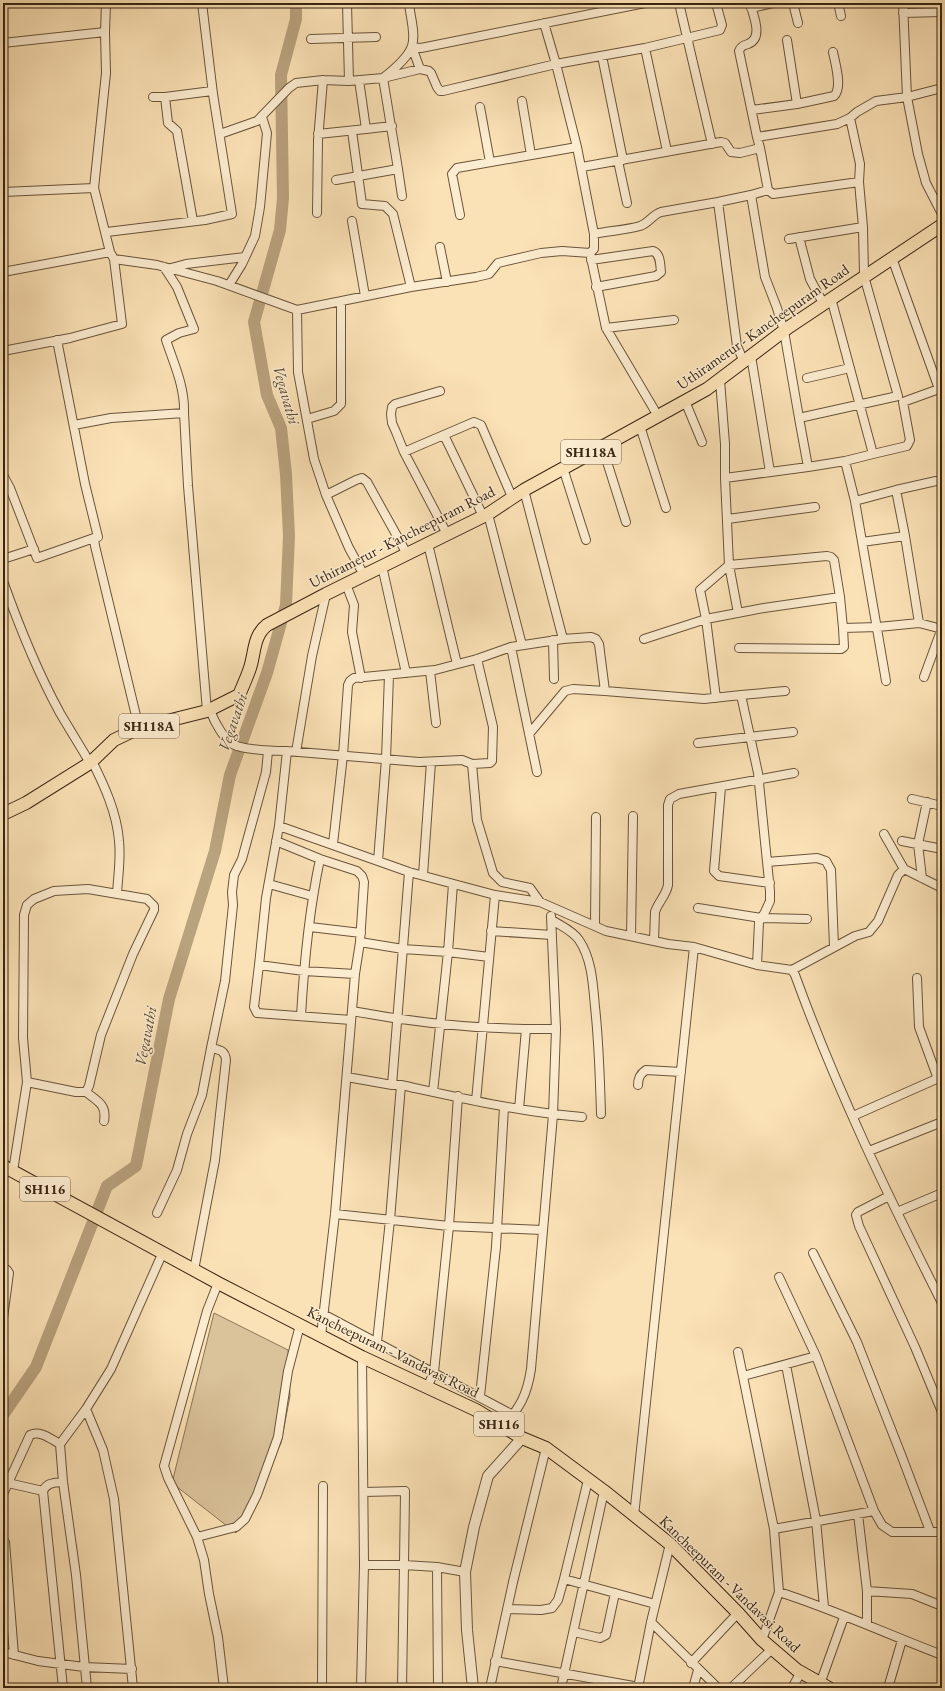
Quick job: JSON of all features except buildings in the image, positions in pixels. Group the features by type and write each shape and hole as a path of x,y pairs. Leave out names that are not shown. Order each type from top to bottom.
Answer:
{"main road":[{"name":"Uthiramerur - Kancheepuram Road","path":"3,814 26,803 91,762 114,740 139,728 208,710 239,695 250,667 257,636 267,625 294,610 485,515 524,490 707,389 784,331 868,273 942,225"},
{"name":"Kancheepuram - Vandavasi Road","path":"8,1168 218,1283 300,1326 426,1388 476,1410 522,1438 546,1448 604,1491 670,1544 738,1613 762,1640 801,1672 824,1686"}],"street":[{"path":"3,351 57,340 122,324 112,255 94,188 106,74 106,3"},
{"path":"107,232 229,216 232,212 212,91 202,3"},
{"path":"347,3 349,81"},
{"path":"383,78 397,66 412,47 414,38 409,3"},
{"path":"412,47 422,48 645,3"},
{"path":"679,3 712,144"},
{"path":"220,134 252,124 262,118 289,88 296,83 323,80 349,81 383,78 420,69 429,70 437,88 440,91 443,91 556,64 645,48 720,30 722,25 716,3"},
{"path":"773,3 751,6 757,33 756,37 752,42 740,48 739,52 768,190 773,194 778,194 859,182"},
{"path":"793,3 798,22"},
{"path":"838,3 841,16"},
{"path":"903,3 907,97 918,154 926,183 942,214"},
{"path":"903,13 942,12"},
{"path":"544,23 582,167 595,242 591,257 596,287 606,328 658,416"},
{"path":"3,43 105,32"},
{"path":"311,39 376,37"},
{"path":"787,40 797,104"},
{"path":"412,47 420,69"},
{"path":"645,48 667,151"},
{"path":"752,110 830,98 837,93 839,86 833,52"},
{"path":"602,56 627,203"},
{"path":"383,78 392,126 402,196"},
{"path":"317,213 318,134 323,80"},
{"path":"359,80 366,129"},
{"path":"757,137 836,124 850,118 869,105 883,99 907,97 942,88"},
{"path":"153,96 165,97 212,91"},
{"path":"165,97 168,123 177,131 193,221"},
{"path":"522,101 531,155"},
{"path":"480,107 490,162"},
{"path":"229,285 246,257 255,236 260,207 267,134 262,118"},
{"path":"725,478 845,461 907,446 909,443 900,399 868,273 859,182 860,164 850,118"},
{"path":"318,134 392,126"},
{"path":"352,130 362,204 385,206 394,214 412,287"},
{"path":"582,167 721,142 725,144 731,152 735,153 760,148"},
{"path":"460,215 452,174 457,168 577,147"},
{"path":"336,180 398,169"},
{"path":"3,192 94,188"},
{"path":"594,234 640,226 648,222 655,214 661,212 718,202 768,190"},
{"path":"751,195 765,277 784,331 808,467"},
{"path":"718,202 737,346 747,359 770,472"},
{"path":"352,221 366,296"},
{"path":"789,239 863,227"},
{"path":"799,237 810,280 827,301 850,368 872,454"},
{"path":"440,247 446,282"},
{"path":"3,272 112,255 229,285 297,310 412,287 489,274 498,263 541,253 562,251 591,257 653,251 658,253 661,272 656,276 596,287"},
{"path":"167,268 186,264 246,257"},
{"path":"799,418 860,405 916,397 937,389 891,258"},
{"path":"167,268 177,287 194,329 178,333 166,340 181,384 184,402 188,486 208,710 220,732 236,746 265,750 431,762 462,760 472,764 490,763 492,761 493,753 493,727 477,660"},
{"path":"307,419 334,410 341,404 341,301"},
{"path":"297,310 298,372 314,459 326,495 364,575"},
{"path":"606,328 674,320"},
{"path":"3,475 10,488 37,558 98,537 84,484 57,340"},
{"path":"807,378 850,368"},
{"path":"720,380 725,444 729,565 738,613"},
{"path":"440,391 395,404 392,407 392,423 404,452 447,534"},
{"path":"685,401 702,442"},
{"path":"74,425 111,418 184,413"},
{"path":"404,452 474,422 481,424 512,497"},
{"path":"640,426 666,508"},
{"path":"444,435 485,515 522,645"},
{"path":"602,446 626,522"},
{"path":"845,461 855,501 878,627 886,681"},
{"path":"563,468 586,540"},
{"path":"326,495 362,478 367,482 407,554"},
{"path":"855,501 936,480"},
{"path":"524,490 563,638"},
{"path":"896,490 919,623"},
{"path":"728,520 815,508"},
{"path":"862,542 905,536"},
{"path":"94,538 107,600 139,728"},
{"path":"428,544 457,664"},
{"path":"3,560 34,549"},
{"path":"716,698 706,619 700,590 729,565 827,556 834,560 844,628 844,647 841,649 739,648"},
{"path":"382,566 406,673"},
{"path":"3,580 16,616 40,673 60,712 101,778 115,819 119,841 117,894"},
{"path":"346,584 354,605 352,632 361,678"},
{"path":"326,594 291,751 269,884 258,965 254,1010 257,1013 351,1020"},
{"path":"644,639 706,619 840,597"},
{"path":"844,628 878,627 919,623 942,628 924,677"},
{"path":"333,844 343,755 348,685 354,678 430,670 477,660 511,647 563,638 592,638 596,639 599,644 604,691"},
{"path":"553,640 554,679"},
{"path":"511,647 537,772"},
{"path":"430,670 436,723"},
{"path":"378,861 386,759 389,675"},
{"path":"529,734 565,691 573,689 704,699 785,692"},
{"path":"741,695 759,778 770,883 770,901 758,922 757,965"},
{"path":"698,743 793,732"},
{"path":"157,1213 177,1170 187,1134 202,1096 225,981 233,905 232,892 234,875 242,859 266,772 265,750"},
{"path":"423,875 431,762"},
{"path":"472,764 477,820 493,873 502,882 530,888 540,902"},
{"path":"654,941 656,907 666,894 668,885 668,805 670,800 679,794 721,787 759,778 794,773"},
{"path":"721,787 720,810 713,866 716,875 770,883"},
{"path":"912,799 942,806"},
{"path":"922,878 918,844 927,802"},
{"path":"632,936 633,816"},
{"path":"595,926 596,817"},
{"path":"279,826 409,872 495,895 540,902 606,931 654,941 694,947 757,965 792,970 855,936 870,932 878,921 898,875 904,869"},
{"path":"884,834 904,869 942,888"},
{"path":"276,841 320,860 357,872 362,876 364,882 361,933 355,974 335,1214 321,1336"},
{"path":"902,841 942,849"},
{"path":"767,862 816,858 826,861 831,870 834,947"},
{"path":"301,1016 312,896 320,860"},
{"path":"392,1085 409,872"},
{"path":"269,884 312,896"},
{"path":"433,1092 448,952 453,884"},
{"path":"8,1168 27,1082 23,1030 24,915 27,905 34,899 54,891 88,889 147,899 154,906 154,910 133,954 101,1035 89,1086 86,1092"},
{"path":"476,1101 495,895"},
{"path":"504,1427 524,1399 530,1375 542,1230 554,1115 557,1044 551,907"},
{"path":"698,908 761,918 807,919"},
{"path":"552,920 573,933 579,940 586,953 590,968 599,1044 601,1114"},
{"path":"310,927 361,933"},
{"path":"491,931 552,935"},
{"path":"360,942 403,949 489,957"},
{"path":"634,1516 694,947"},
{"path":"258,965 304,971 355,974"},
{"path":"792,970 817,1037 889,1196 942,1303"},
{"path":"853,1116 940,1078 919,1027 917,978"},
{"path":"352,1011 397,1020 440,1025 482,1028 556,1029"},
{"path":"519,1109 526,1029"},
{"path":"194,1270 214,1160 226,1060 222,1051 211,1048"},
{"path":"638,1085 638,1078 641,1073 646,1070 681,1072"},
{"path":"347,1077 392,1085 401,1085 504,1107 554,1115 582,1117"},
{"path":"27,1082 76,1092 86,1092 103,1106 106,1112 104,1121"},
{"path":"377,1342 390,1220 401,1085"},
{"path":"426,1388 434,1372 449,1226 458,1096"},
{"path":"480,1396 497,1228 504,1107"},
{"path":"869,1151 939,1124"},
{"path":"897,1212 942,1192"},
{"path":"889,1196 858,1212 856,1215 859,1226 915,1347 942,1412"},
{"path":"335,1214 449,1226 542,1230"},
{"path":"87,1688 76,1575 63,1482 60,1444 86,1409 111,1369 163,1252"},
{"path":"813,1253 857,1342 930,1531"},
{"path":"3,1267 8,1270 9,1273 3,1318"},
{"path":"779,1278 816,1356 874,1511 882,1525 892,1532 942,1532"},
{"path":"218,1283 206,1317 164,1466 168,1478 197,1537 204,1560 218,1637 224,1688"},
{"path":"323,1314 480,1396 513,1415"},
{"path":"197,1537 236,1527 245,1519 257,1495 278,1437 288,1370 300,1326"},
{"path":"738,1352 774,1529 779,1592 762,1640"},
{"path":"743,1376 816,1356"},
{"path":"361,1688 364,1565 362,1357"},
{"path":"786,1365 816,1520 824,1607"},
{"path":"86,1409 103,1450 114,1499 133,1688"},
{"path":"3,1494 30,1435 35,1433 43,1434 60,1444"},
{"path":"473,1688 467,1630 465,1572 474,1527 488,1476 522,1438"},
{"path":"490,1688 507,1609 546,1448"},
{"path":"507,1609 541,1610 552,1608 558,1600 588,1480"},
{"path":"63,1482 50,1483 43,1491 63,1688"},
{"path":"8,1483 43,1491"},
{"path":"322,1688 323,1486"},
{"path":"364,1492 405,1491 402,1688"},
{"path":"561,1688 604,1491"},
{"path":"774,1529 816,1520 874,1511"},
{"path":"858,1514 867,1591 867,1624"},
{"path":"5,1542 14,1655"},
{"path":"495,1661 638,1688 651,1622 670,1544"},
{"path":"364,1565 437,1567 465,1572"},
{"path":"437,1567 438,1688"},
{"path":"564,1579 655,1604"},
{"path":"867,1591 912,1594 942,1606"},
{"path":"574,1632 600,1638 606,1635 615,1592"},
{"path":"779,1592 824,1607 844,1617 867,1624 902,1640 942,1654"},
{"path":"691,1662 738,1613"},
{"path":"824,1686 844,1617"},
{"path":"651,1622 698,1670 718,1688"},
{"path":"888,1688 902,1640"},
{"path":"731,1688 772,1649"},
{"path":"3,1652 38,1661 84,1667 132,1670"},
{"path":"693,1688 698,1670"},
{"path":"792,1688 801,1672"}],"shaded area":[{"path":"214,1313 288,1350 290,1396 281,1443 236,1533 172,1483"}],"waterway":[{"name":"Vegavathi","path":"3,1415 36,1367 107,1186 136,1166 169,999 215,851 230,775 267,673 286,605 289,536 286,474 281,428 267,395 254,322 280,230 283,198 281,75 296,19 296,3"}]}
